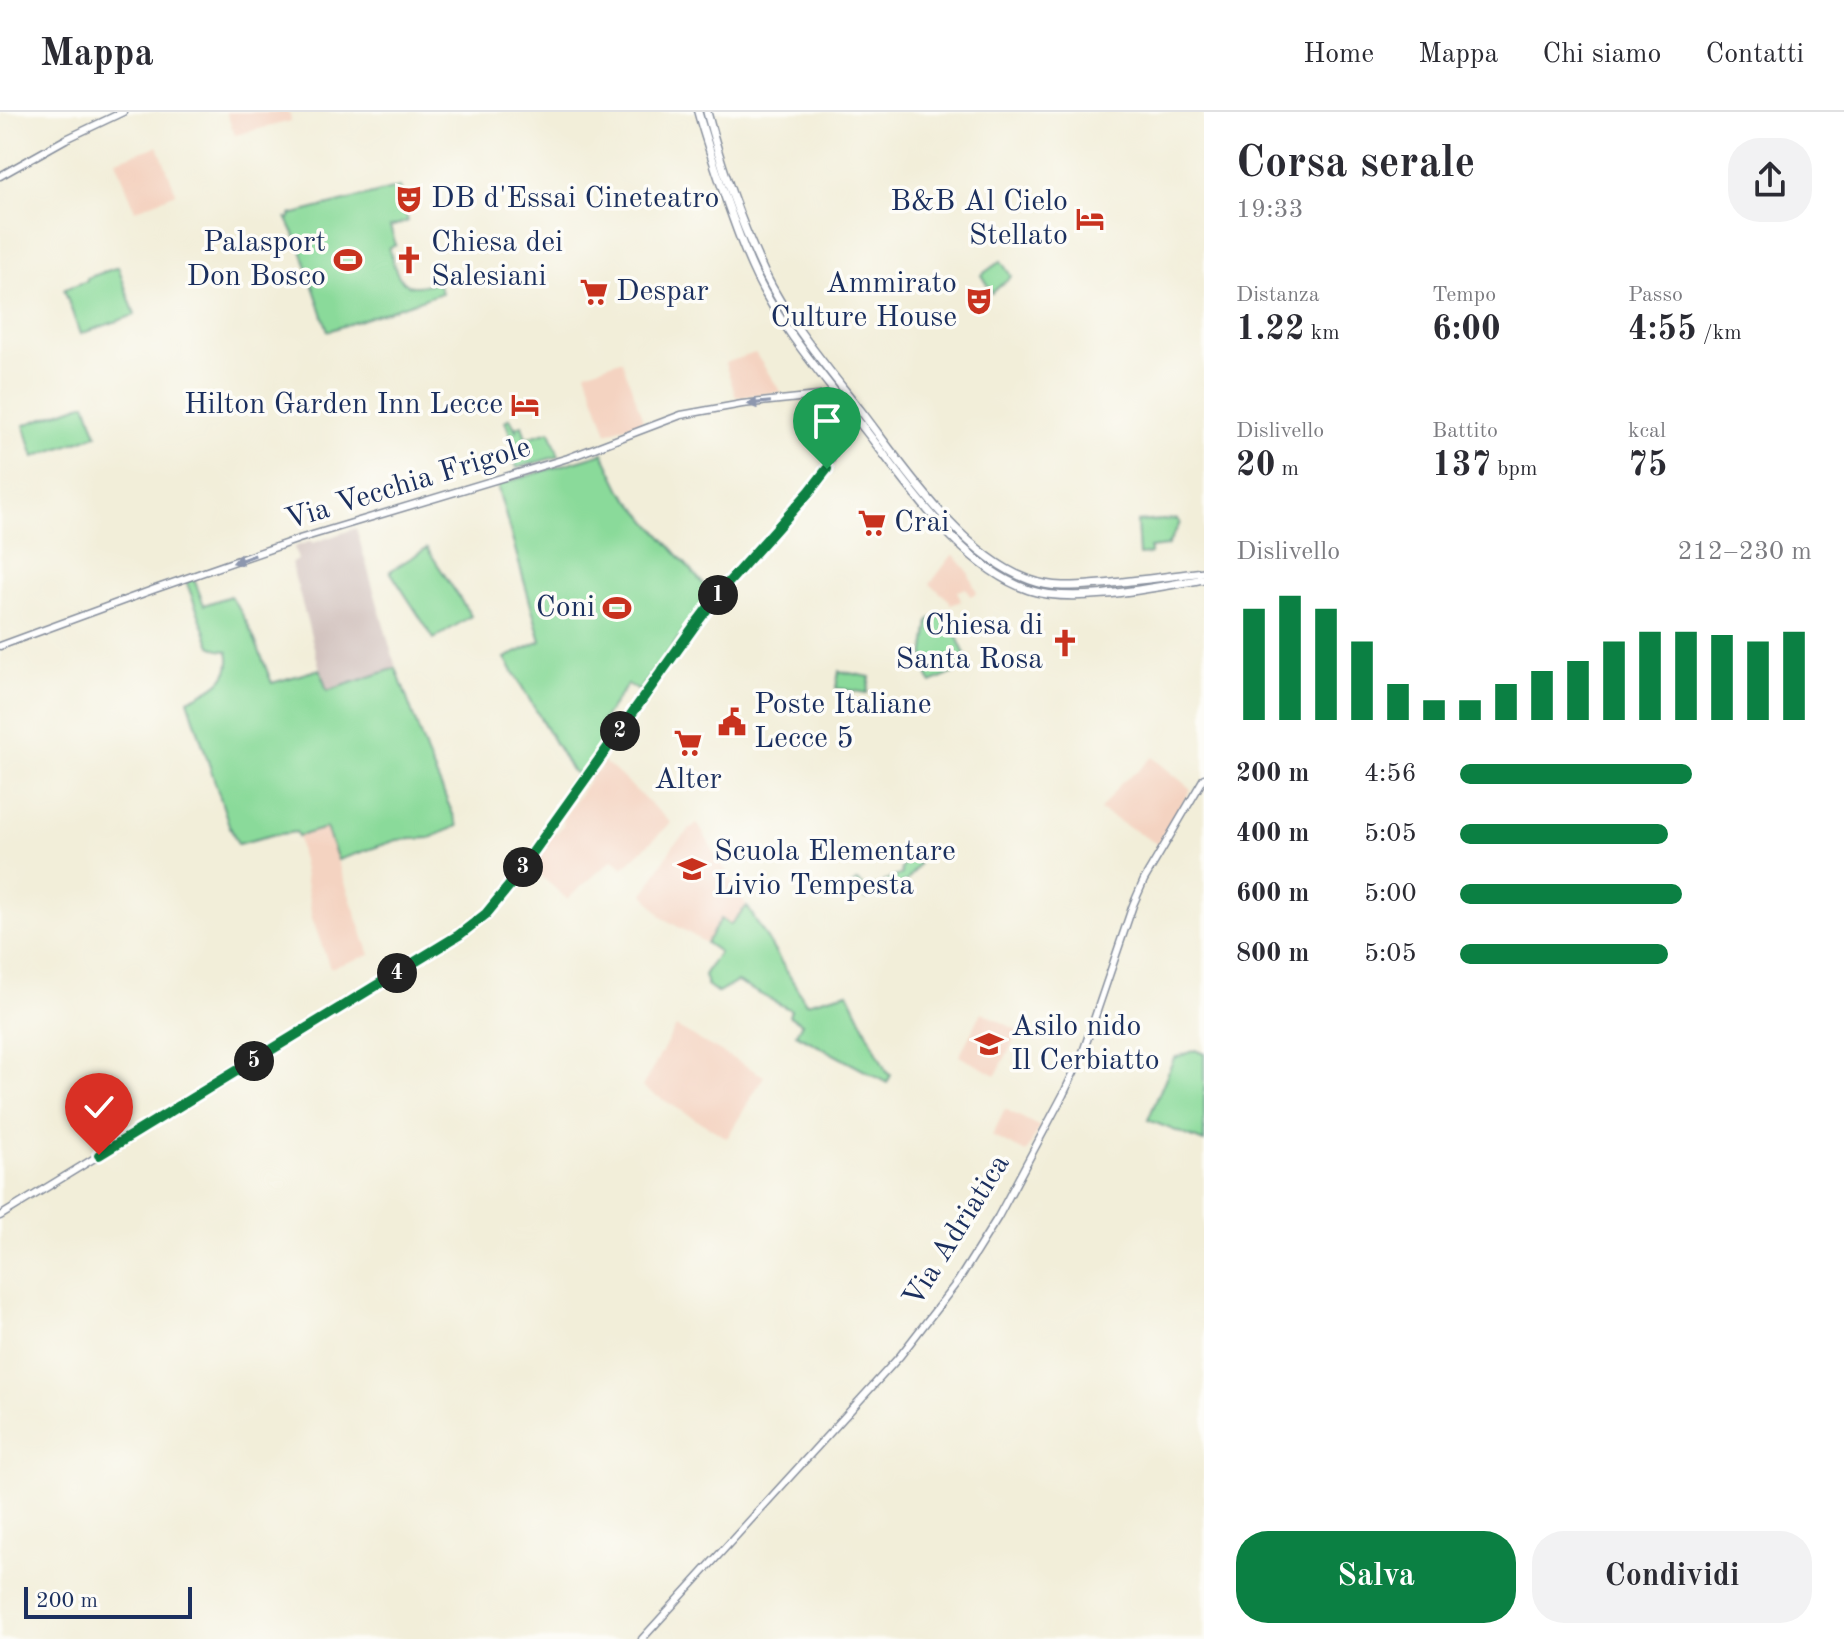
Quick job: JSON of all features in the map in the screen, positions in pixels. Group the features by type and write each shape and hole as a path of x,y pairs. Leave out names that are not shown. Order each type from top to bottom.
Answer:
{"main road":[{"path":"698,112 752,267 774,307 812,362 950,535 1011,582 1043,593 1069,596 1127,591 1204,579"},
{"path":"707,112 741,218 764,272 787,313 859,409 967,540 994,561 1027,580 1047,585 1066,587 1204,572"}],"street":[{"path":"0,176 123,112"},
{"name":"Via Vecchia Frigole","path":"0,646 299,539 568,458 681,415 742,404 837,394"},
{"path":"0,1216 459,935 486,914 702,615 820,479 859,409"},
{"name":"Via Adriatica","path":"642,1639 900,1356 958,1281 998,1217 1069,1082 1082,1055 1144,880 1204,778"}],"shaded area":[{"path":"226,112 286,112 290,114 291,121 235,135"},
{"path":"158,146 176,193 135,210 116,160"},
{"path":"755,353 781,392 736,397 725,363"},
{"path":"620,360 643,420 607,433 586,372"},
{"path":"356,528 396,668 326,691 291,563 298,560 294,547"},
{"path":"953,554 967,570 977,593 970,596 966,588 957,591 961,601 951,605 930,584"},
{"path":"1152,757 1191,789 1157,844 1100,810 1122,782"},
{"path":"602,761 671,823 623,868 613,859 567,899 529,865 553,833 557,833 564,823 562,820 595,771 601,767"},
{"name":"Scuola Elementare Livio Tempesta","path":"697,823 747,906 729,925 721,920 706,943 663,918 644,894 674,844"},
{"path":"326,828 370,955 330,968 312,918 298,836"},
{"name":"Asilo nido Il Cerbiatto","path":"982,1012 1019,1031 996,1075 959,1056"},
{"path":"676,1027 764,1076 727,1138 642,1087"},
{"path":"1005,1109 1040,1127 1026,1153 992,1136"}],"green space":[{"name":"Palasport Don Bosco","path":"400,187 405,201 408,200 405,211 408,221 390,227 396,245 389,248 396,271 402,281 412,286 438,282 442,293 328,331 299,244 286,217 288,219 290,215"},
{"path":"1001,261 1011,276 992,293 981,275"},
{"path":"118,267 135,315 80,334 64,289"},
{"path":"86,403 97,435 34,457 24,425"},
{"path":"510,418 517,432 516,427 522,425 526,438 550,431 559,456 517,468 514,460 518,458 512,440 519,441 512,439 505,421"},
{"name":"Coni","path":"603,453 621,490 712,594 639,691 628,684 600,724 612,733 581,777 571,770 505,658 541,641 497,485"},
{"path":"1176,519 1179,525 1167,546 1150,548 1150,554 1139,555 1137,522"},
{"path":"427,548 471,616 434,639 390,571"},
{"path":"194,579 204,605 230,596 249,627 272,683 320,669 327,691 396,668 427,754 458,826 430,838 397,840 338,860 326,828 298,836 296,832 272,835 238,844 188,700 218,683 228,669 229,661 228,651 211,646 186,581"},
{"path":"946,612 970,666 931,683 923,665 929,620"},
{"path":"839,671 870,677 867,693 836,688"},
{"path":"910,857 919,864 907,881 866,899 850,887 857,881 868,889 902,874 901,869"},
{"path":"747,906 806,1003 848,992 887,1073 891,1075 887,1083 796,1034 802,1023 789,1016 791,1010 737,982 718,993 707,985 704,975 719,952 706,943 721,919 730,925"},
{"path":"1195,1050 1204,1054 1204,1142 1148,1120 1174,1058"}],"place":[{"name":"DB d'Essai Cineteatro","path":"409,199"},
{"name":"B&B Al Cielo Stellato","path":"1090,219"},
{"name":"Palasport Don Bosco","path":"348,260"},
{"name":"Chiesa dei Salesiani","path":"409,260"},
{"name":"Despar","path":"594,292"},
{"name":"Ammirato Culture House","path":"979,301"},
{"name":"Hilton Garden Inn Lecce","path":"525,405"},
{"name":"Crai","path":"872,523"},
{"name":"Coni","path":"617,608"},
{"name":"Chiesa di Santa Rosa","path":"1065,643"},
{"name":"Poste Italiane Lecce 5","path":"732,722"},
{"name":"Alter","path":"688,743"},
{"name":"Scuola Elementare Livio Tempesta","path":"692,869"},
{"name":"Asilo nido Il Cerbiatto","path":"989,1044"}],"route":[{"path":"99,1155 459,935 486,914 499,901 720,592 827,469"}]}
